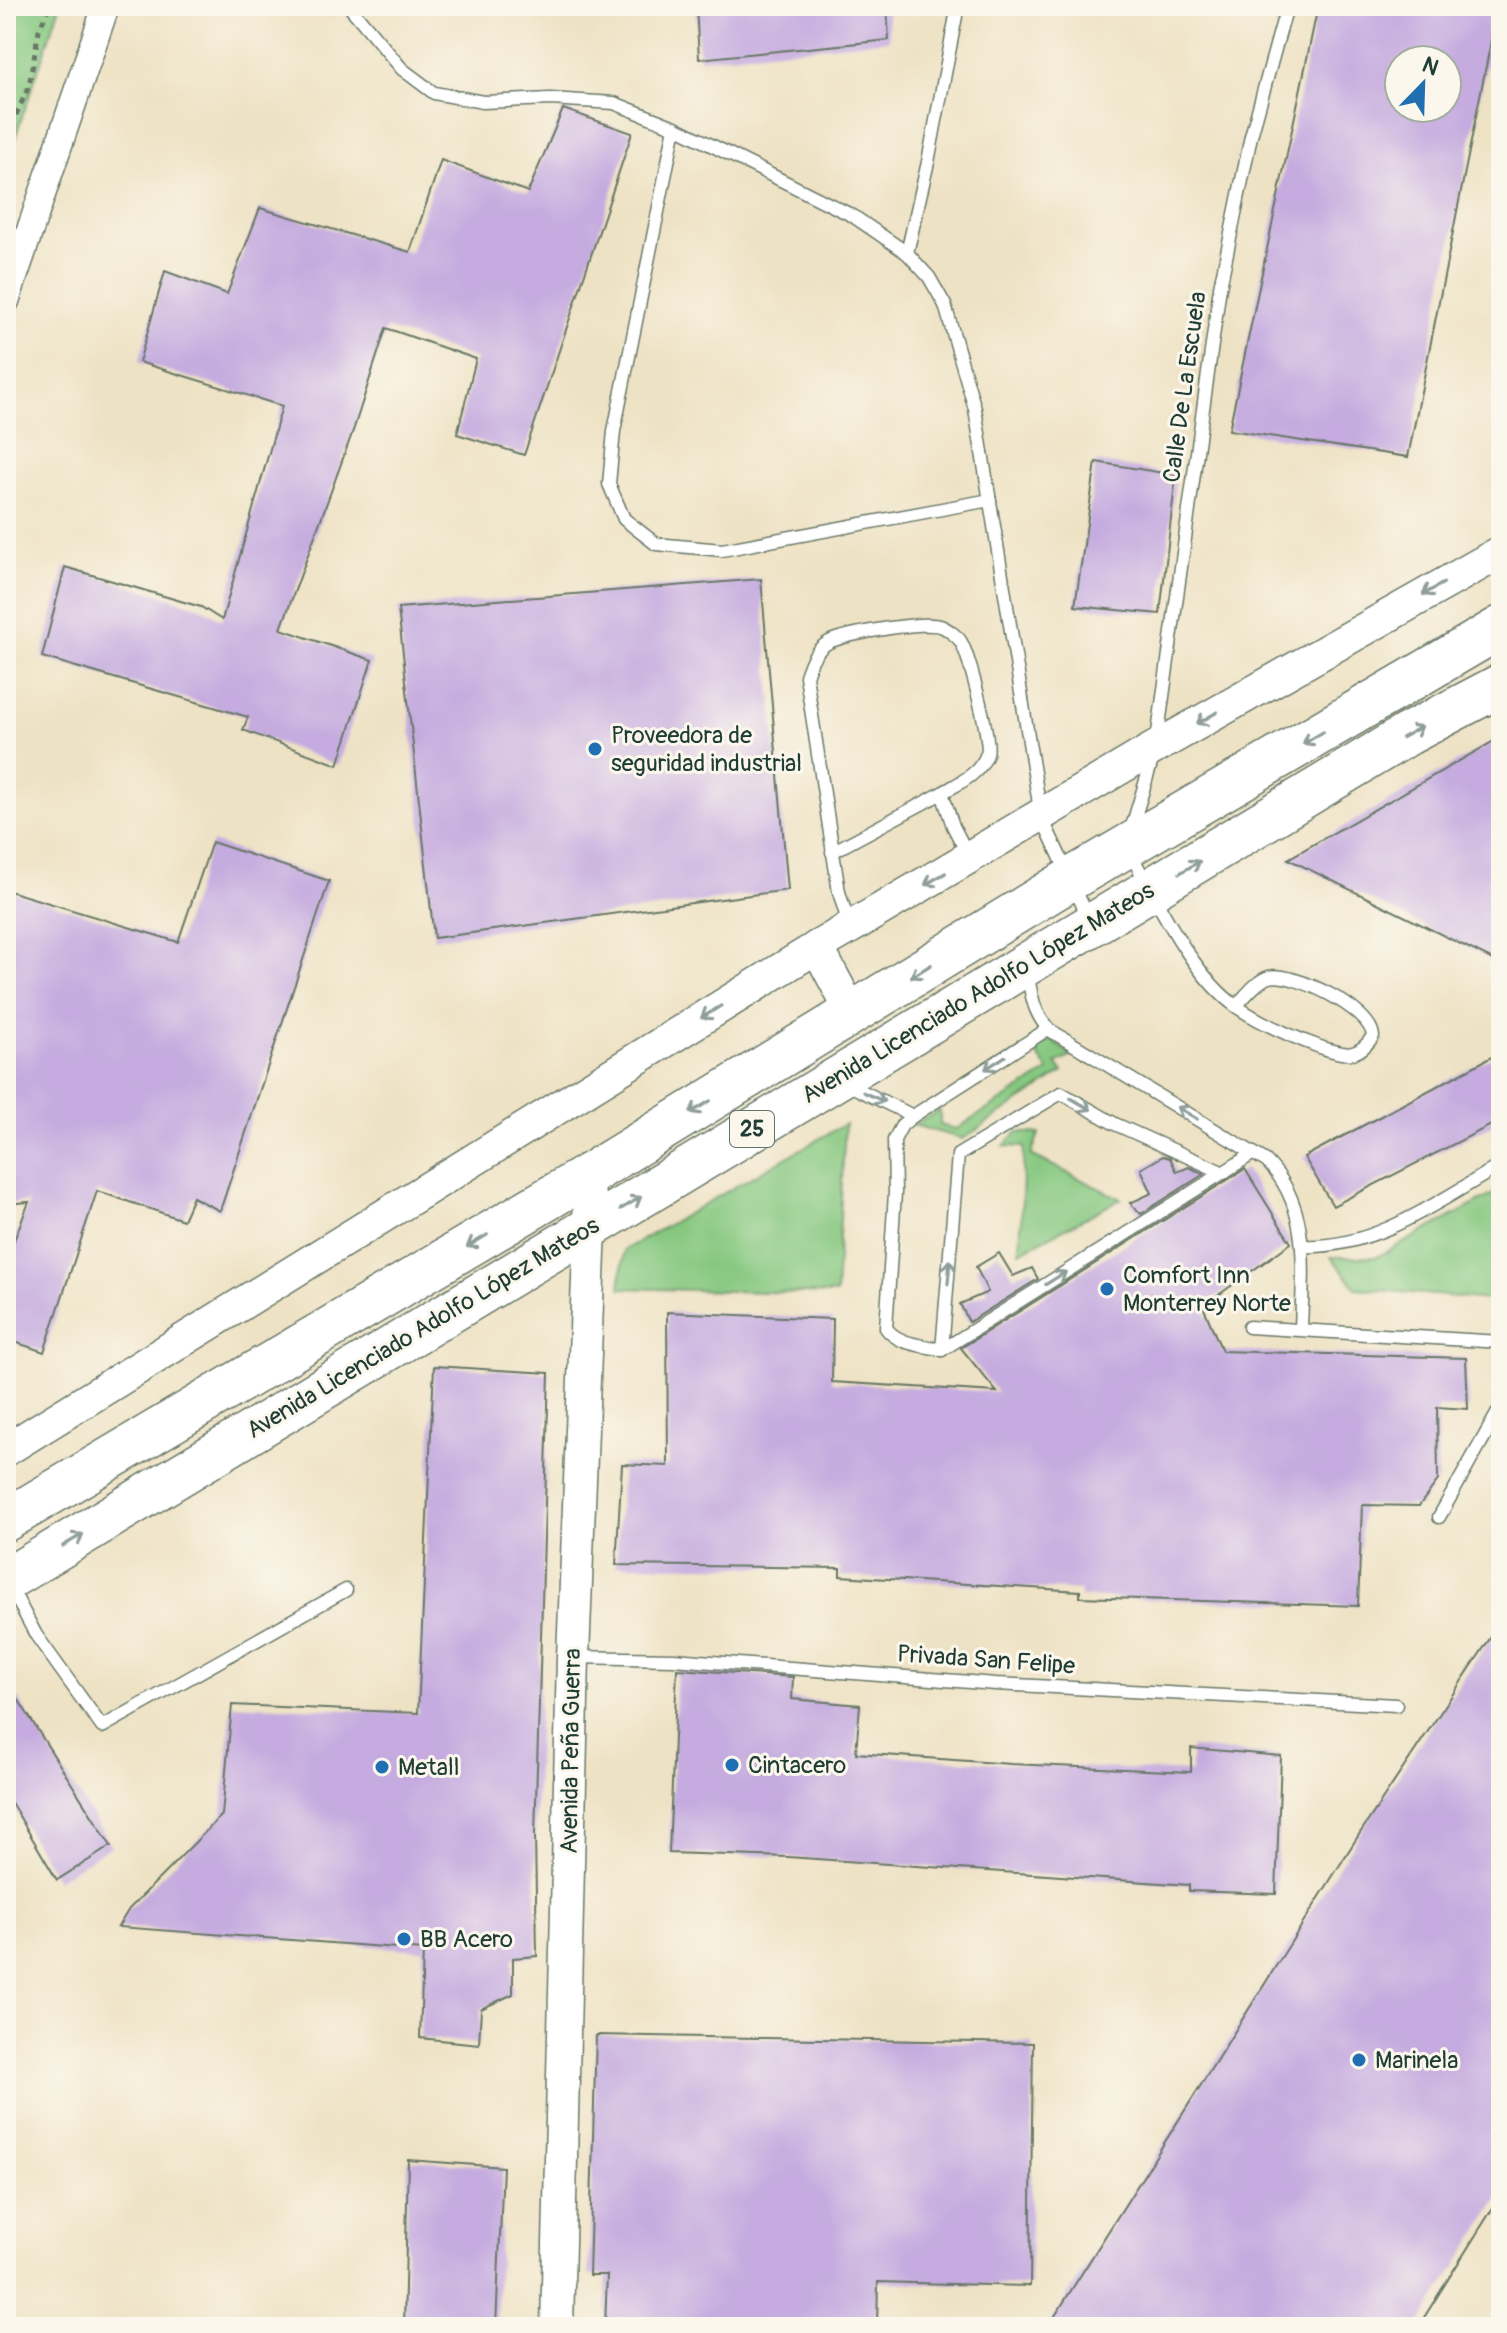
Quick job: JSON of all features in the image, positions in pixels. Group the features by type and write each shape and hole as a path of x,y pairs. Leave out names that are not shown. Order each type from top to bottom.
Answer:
{"main road":[{"name":"Avenida Licenciado Adolfo López Mateos","path":"6,1520 588,1175 1071,879 1501,627"},
{"name":"Avenida Licenciado Adolfo López Mateos","path":"6,1580 1408,734 1501,685"}],"street":[{"path":"6,301 106,6"},
{"path":"6,1450 817,947 1156,747 1501,552"},
{"path":"817,947 852,1013"},
{"name":"Avenida Peña Guerra","path":"557,2327 573,1657 590,1228 588,1175"}],"lane":[{"path":"349,6 402,69 434,93 483,102 550,99 614,103 675,127 853,216 907,253 929,277 945,305 975,409 1041,816 1091,926"},
{"name":"Calle De La Escuela","path":"1127,847 1156,747 1220,287 1251,136 1287,6"},
{"path":"907,253 956,16"},
{"path":"675,127 614,431 609,484 624,519 656,544 722,550 990,500"},
{"path":"832,852 970,777 982,765 989,751 960,640 941,625 911,624 831,641 813,655 806,676 832,852 839,892 850,928"},
{"path":"942,793 953,826 970,858"},
{"path":"1127,847 1201,971 1236,1006 1311,1044 1349,1055 1358,1053 1373,1036 1370,1023 1344,1002 1280,975 1262,979 1236,1006"},
{"path":"1025,966 1032,1002 1038,1017 1048,1029 1254,1153 1266,1161 1282,1181 1297,1213 1304,1246 1301,1328"},
{"path":"1048,1029 913,1116 902,1125 894,1140 895,1193 886,1328 902,1341 942,1350 1254,1153"},
{"path":"835,1078 913,1116"},
{"path":"942,1350 958,1155 1061,1093 1115,1124 1224,1173"},
{"path":"1304,1246 1326,1247 1359,1241 1401,1222 1501,1165"},
{"path":"1249,1327 1501,1342"},
{"path":"1439,1517 1501,1407"},
{"path":"6,1580 36,1635 102,1727 346,1590"},
{"name":"Privada San Felipe","path":"573,1657 674,1659 996,1684 1396,1705"}],"path":[{"path":"6,137 29,86 39,30 49,6"}],"green space":[{"path":"6,6 60,6 6,164"},
{"path":"1051,1040 1072,1056 1056,1064 1063,1072 963,1139 913,1125 940,1110 940,1125 956,1129 1049,1071 1033,1049"},
{"path":"845,1124 836,1294 620,1288 624,1250"},
{"path":"1017,1132 1039,1134 1031,1155 1121,1199 1020,1252 1024,1147 1004,1146"},
{"path":"1501,1190 1501,1301 1356,1288 1331,1257 1377,1257"}],"building":[{"path":"696,6 887,6 889,40 699,59"},
{"path":"1318,6 1498,6 1408,457 1229,430"},
{"path":"563,109 632,133 524,455 457,434 476,359 386,328 354,428 281,629 372,660 338,765 243,730 248,717 42,657 65,567 201,607 222,620 282,406 139,362 165,271 227,294 260,208 410,252 441,160 528,192"},
{"path":"1096,462 1176,475 1160,614 1075,606"},
{"name":"Proveedora de seguridad industrial","path":"761,579 788,890 434,938 398,608"},
{"path":"1501,737 1501,964 1288,859"},
{"path":"212,842 329,881 220,1211 193,1197 183,1220 97,1191 44,1352 6,1339 6,1261 29,1202 6,1204 6,890 178,942"},
{"path":"1501,1052 1501,1120 1333,1206 1304,1157"},
{"path":"1163,1156 1170,1158 1177,1172 1189,1167 1204,1174 1141,1214 1130,1203 1152,1193 1141,1169"},
{"path":"1245,1169 1291,1243 1203,1306 1222,1351 1466,1358 1468,1409 1437,1407 1438,1480 1419,1506 1362,1505 1358,1606 1080,1597 1080,1591 840,1576 840,1568 616,1565 622,1464 668,1466 667,1312 833,1319 832,1382 997,1392 961,1348"},
{"path":"999,1253 1013,1276 1032,1268 1038,1279 969,1322 960,1304 988,1292 976,1267"},
{"path":"434,1366 549,1373 535,1834 537,1956 513,1958 513,1994 481,2009 479,2044 420,2038 423,1950 118,1927 129,1909 222,1815 232,1705 418,1713"},
{"name":"Marinela","path":"1501,1622 1501,2195 1418,2327 1048,2327 1360,1833"},
{"path":"677,1669 793,1677 792,1699 860,1705 856,1753 1191,1772 1191,1748 1281,1756 1276,1894 1189,1891 1189,1885 788,1857 669,1853"},
{"path":"6,1680 111,1846 57,1880 6,1794"},
{"path":"596,2035 1033,2043 1030,2286 878,2282 877,2327 605,2327 607,2275 589,2275"},
{"path":"408,2160 503,2167 496,2327 404,2327"}],"place":[{"name":"Proveedora de seguridad industrial","path":"595,749"},
{"name":"Comfort Inn Monterrey Norte","path":"1107,1289"},
{"name":"Cintacero","path":"732,1765"},
{"name":"Metall","path":"382,1767"},
{"name":"BB Acero","path":"404,1939"},
{"name":"Marinela","path":"1359,2060"}]}
